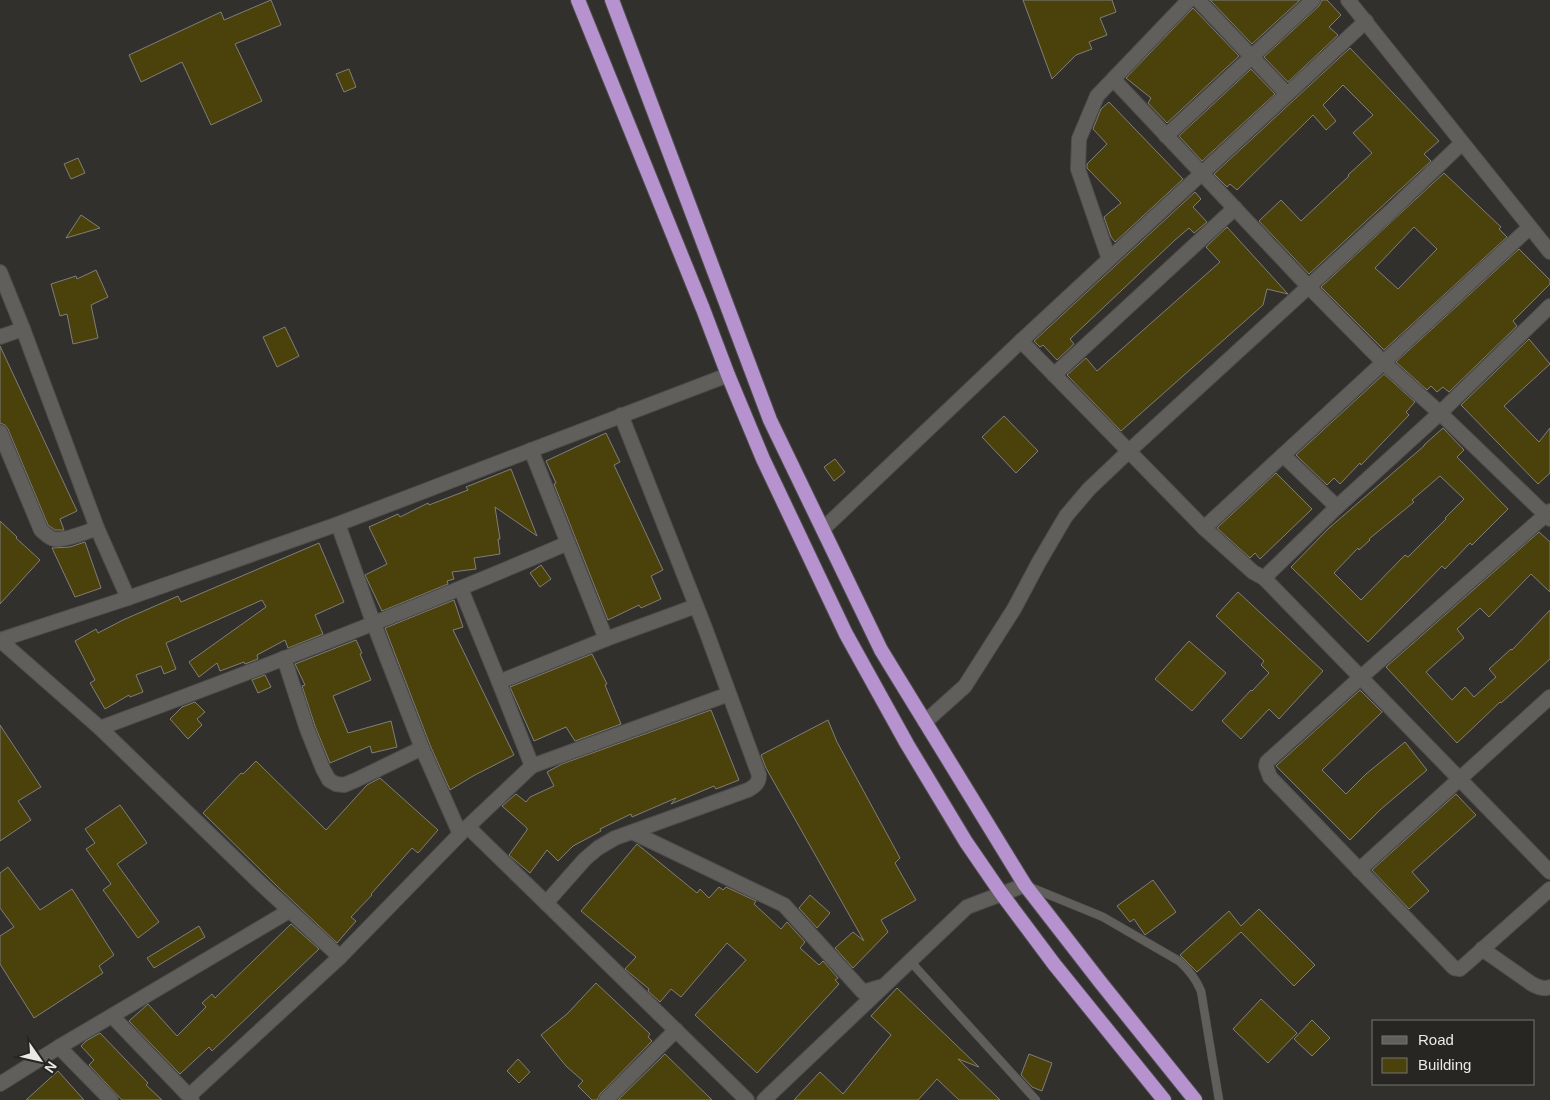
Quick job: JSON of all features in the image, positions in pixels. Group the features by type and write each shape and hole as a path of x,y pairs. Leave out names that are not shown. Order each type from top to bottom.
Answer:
{"highway":[{"path":"578,0 763,459 846,634 917,761 966,842 1000,893 1164,1100"},
{"path":"612,0 770,420 881,650 1025,885 1195,1100"}],"street":[{"path":"1109,259 1078,169 1079,138 1097,96 1189,0"},
{"path":"1198,0 1287,94"},
{"path":"1166,136 1313,0"},
{"path":"1348,0 1550,252"},
{"path":"823,529 1109,259 1366,21"},
{"path":"1114,80 1201,174 1383,362 1549,515 1360,678 1267,762 1266,766 1270,777 1454,968 1460,969 1550,889"},
{"path":"925,722 965,686 1014,609 1066,516 1089,489 1462,143"},
{"path":"1054,376 1235,208"},
{"path":"1204,528 1530,228"},
{"path":"0,272 23,328 97,528 128,598"},
{"path":"1264,578 1440,413 1550,306"},
{"path":"0,336 23,328"},
{"path":"1021,342 1204,528 1242,563 1264,578 1550,872"},
{"path":"0,640 128,598 338,524 728,375"},
{"path":"546,903 585,859 598,848 615,838 748,790 757,784 759,780 759,775 696,606 621,415"},
{"path":"0,432 41,530 55,540 97,528"},
{"path":"531,450 606,638"},
{"path":"1283,454 1337,508"},
{"path":"338,524 373,622 422,748 464,830 546,903 748,1100"},
{"path":"100,728 461,589 568,543"},
{"path":"461,589 532,766"},
{"path":"499,682 606,638 696,606"},
{"path":"0,640 100,728 289,911 340,957"},
{"path":"284,658 308,730 329,780 336,784 344,784 356,780 422,748"},
{"path":"112,1016 190,1098 340,957 464,830 532,766 729,694"},
{"path":"1359,870 1550,697"},
{"path":"632,832 784,906 863,992 884,986"},
{"path":"764,1100 967,907 1025,885"},
{"path":"0,1084 289,911"},
{"path":"1482,949 1532,984 1538,987 1550,987"},
{"path":"606,1100 676,1030"},
{"path":"59,1047 111,1100"}],"lane":[{"path":"1025,885 1103,917 1179,961 1188,970 1197,981 1201,992 1219,1100"},
{"path":"910,961 1036,1100"}],"building":[{"path":"271,0 281,25 235,44 262,101 211,125 182,62 141,82 129,55 221,12 224,20"},
{"path":"1023,0 1112,0 1116,12 1100,18 1107,35 1089,42 1092,49 1076,55 1052,79"},
{"path":"1210,0 1300,0 1252,44"},
{"path":"1322,0 1327,0 1341,15 1329,27 1338,35 1288,82 1264,57 1319,6"},
{"path":"1193,8 1239,56 1167,123 1148,103 1151,98 1126,78"},
{"path":"1350,48 1439,141 1424,154 1431,161 1309,274 1259,221 1281,200 1301,221 1372,153 1353,133 1373,115 1343,85 1323,105 1336,121 1326,130 1313,115 1237,190 1230,184 1227,187 1214,174"},
{"path":"349,69 356,87 344,92 336,74"},
{"path":"1251,69 1275,94 1202,161 1179,136"},
{"path":"1109,102 1183,179 1115,242 1111,237 1104,217 1121,203 1087,168 1087,164 1107,144 1093,129 1101,109"},
{"path":"78,158 85,173 71,179 64,164"},
{"path":"1444,173 1501,227 1499,229 1507,237 1384,350 1321,287","holes":["1414,227 1437,249 1398,289 1375,268"]},
{"path":"1195,192 1201,199 1193,207 1207,222 1194,233 1189,228 1175,240 1070,339 1074,344 1057,360 1043,345 1040,347 1034,341"},
{"path":"81,215 100,228 66,238"},
{"path":"1227,227 1288,294 1267,289 1263,305 1121,431 1067,375 1086,358 1097,371 1220,262 1206,247"},
{"path":"1519,249 1550,280 1550,284 1513,321 1517,326 1449,392 1443,387 1437,392 1431,386 1427,390 1396,362"},
{"path":"96,270 108,297 91,305 98,338 73,344 67,314 60,316 51,284 76,276 77,279"},
{"path":"285,327 299,356 277,367 263,337"},
{"path":"1529,339 1550,364 1504,406 1539,442 1550,428 1550,473 1538,484 1461,405"},
{"path":"0,346 77,511 60,519 64,530 55,530 48,525 8,429 0,423"},
{"path":"1384,374 1415,402 1406,412 1409,415 1340,484 1334,478 1327,485 1296,455"},
{"path":"1004,416 1038,451 1016,473 982,437"},
{"path":"1443,428 1464,450 1457,457 1508,509 1472,545 1470,543 1445,569 1442,566 1368,642 1291,567 1329,528","holes":["1440,476 1464,499 1408,557 1405,555 1361,600 1334,573 1358,548 1359,550 1369,539 1414,502 1412,500"]},
{"path":"606,433 620,462 614,465 663,570 651,576 661,599 641,608 639,605 608,620 546,461"},
{"path":"835,459 845,472 834,481 824,467"},
{"path":"511,469 537,536 495,507 500,539 498,539 500,554 474,558 476,569 452,572 454,579 447,581 448,584 382,611 365,575 387,564 369,527 398,514 400,517 428,503 429,505 468,490 466,487"},
{"path":"1276,473 1312,509 1260,559 1255,553 1250,558 1217,528"},
{"path":"0,521 40,560 0,604"},
{"path":"1539,532 1550,542 1550,592 1531,574 1489,617 1480,608 1457,629 1464,638 1426,672 1452,700 1465,687 1474,697 1496,677 1489,669 1512,650 1550,610 1550,659 1500,702 1457,743 1386,667"},
{"path":"85,542 101,588 75,597 52,548 70,547"},
{"path":"319,543 344,602 315,615 323,634 288,648 285,640 257,655 258,659 220,671 217,663 199,677 189,662 266,607 262,600 166,643 176,669 164,674 161,666 136,675 143,692 130,697 129,695 105,709 90,683 95,680 75,641 96,629 98,633 178,596 181,602"},
{"path":"541,565 551,579 540,587 530,573"},
{"path":"1238,592 1323,671 1279,719 1269,709 1241,739 1222,721 1269,673 1261,665 1264,661 1216,616"},
{"path":"454,600 463,627 453,630 514,755 450,790 430,745 385,628"},
{"path":"356,640 371,680 333,696 348,733 391,721 397,747 372,753 370,746 330,763 302,686 305,685 295,664"},
{"path":"1189,641 1226,673 1192,711 1155,679"},
{"path":"592,654 607,684 605,685 621,724 575,741 566,727 534,741 510,687"},
{"path":"265,675 271,687 258,693 252,680"},
{"path":"1360,690 1382,712 1322,770 1346,794 1366,774 1405,742 1427,770 1381,809 1350,840 1276,766"},
{"path":"195,702 205,712 197,719 202,725 188,739 170,719 182,707"},
{"path":"711,710 739,780 716,789 714,786 671,804 676,798 632,817 631,814 600,829 601,831 573,846 558,861 547,850 530,873 509,855 527,830 502,806 516,794 526,802 530,797 554,786 547,772 562,764"},
{"path":"828,720 837,742 900,858 895,863 916,900 881,920 888,932 853,968 835,948 853,932 864,941 766,768 761,755"},
{"path":"0,725 41,787 18,801 31,820 0,841"},
{"path":"256,761 326,830 367,785 380,778 438,830 418,853 412,848 351,917 356,921 337,943 203,813 241,773 243,774"},
{"path":"1456,794 1476,815 1412,872 1429,891 1409,909 1372,870"},
{"path":"120,805 147,843 117,864 159,922 138,938 103,890 111,884 86,849 95,843 85,829"},
{"path":"637,844 697,893 700,889 709,898 719,887 723,890 726,887 756,901 754,904 781,929 787,922 805,942 800,948 819,965 823,961 838,978 835,980 839,984 757,1073 695,1015 746,960 727,943 681,997 671,989 660,1002 648,991 649,989 625,969 636,957 581,911"},
{"path":"8,867 40,910 72,889 114,955 99,966 103,973 34,1018 0,964 0,936 14,927 0,908 0,873"},
{"path":"1153,880 1176,912 1145,935 1134,919 1130,922 1117,906"},
{"path":"810,895 830,913 817,928 799,908"},
{"path":"1259,909 1315,965 1294,986 1241,932 1197,972 1180,955 1229,911 1241,926"},
{"path":"291,924 319,949 212,1051 209,1047 180,1074 129,1021 148,1004 177,1036 206,1007 202,1003 212,994 215,998"},
{"path":"199,926 205,937 154,968 147,958"},
{"path":"596,983 650,1034 648,1037 652,1041 600,1094 597,1100 592,1100 578,1086 583,1081 566,1066 541,1035 567,1014"},
{"path":"897,988 979,1067 958,1059 1000,1100 959,1100 937,1079 918,1100 794,1100 820,1072 843,1094 891,1035 871,1016"},
{"path":"1261,999 1297,1033 1268,1063 1233,1029"},
{"path":"1312,1020 1330,1038 1312,1056 1294,1039"},
{"path":"100,1033 148,1083 146,1085 162,1100 122,1100 89,1065 94,1060 81,1046"},
{"path":"665,1054 712,1100 618,1100"},
{"path":"1029,1054 1052,1063 1042,1091 1032,1087 1021,1075"},
{"path":"518,1059 530,1072 519,1083 507,1071"},
{"path":"58,1071 84,1100 26,1100"}]}
